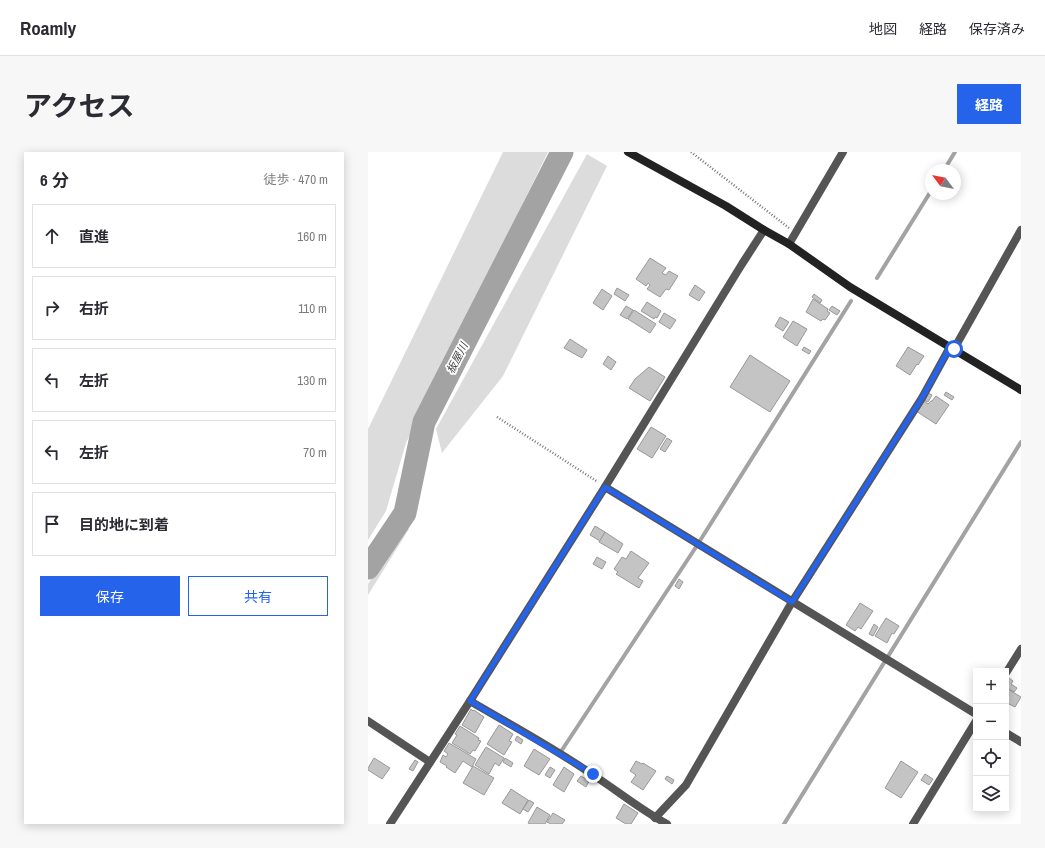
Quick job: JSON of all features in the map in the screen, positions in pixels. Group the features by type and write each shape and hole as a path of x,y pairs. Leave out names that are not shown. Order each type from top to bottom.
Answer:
{"street":[{"path":"628,152 726,206 789,244 850,287 1021,390"},
{"path":"789,244 843,152"},
{"path":"390,824 470,701 605,487 764,230"},
{"path":"655,818 686,785 792,602 922,398 1021,230"},
{"path":"605,487 973,712"},
{"path":"1009,668 1021,649"},
{"path":"470,701 593,774 655,818 667,824"},
{"path":"368,721 430,762"},
{"path":"912,824 973,726"},
{"path":"1009,735 1021,742"}],"path":[{"path":"691,152 789,227 795,235"},
{"path":"497,417 605,487"}],"shaded area":[{"path":"503,152 548,152 406,443 386,511 368,540 368,429"},
{"path":"587,154 607,166 503,376 442,453 436,429"},
{"path":"404,526 409,529 368,595 368,584"}],"building":[{"path":"650,258 666,268 662,273 666,275 669,271 678,276 669,290 666,289 660,297 647,289 650,285 648,283 646,286 636,279"},
{"path":"695,285 705,292 699,301 689,295"},
{"path":"617,288 629,295 625,301 614,294"},
{"path":"602,289 612,296 603,310 593,303"},
{"path":"814,294 822,300 820,303 812,297"},
{"path":"813,299 828,309 827,311 830,313 825,320 823,319 821,321 806,312"},
{"path":"647,302 661,311 657,318 655,317 654,319 641,311"},
{"path":"626,306 633,310 627,319 620,315"},
{"path":"832,306 840,311 837,315 829,310"},
{"path":"634,310 656,324 650,333 628,319"},
{"path":"664,313 676,320 670,329 659,322"},
{"path":"780,317 789,322 783,331 775,326"},
{"path":"793,321 807,329 797,346 783,337"},
{"path":"570,339 587,350 582,358 564,348"},
{"path":"804,347 811,351 809,354 802,350"},
{"path":"908,347 924,356 910,375 896,366"},
{"path":"750,355 790,381 770,412 730,387"},
{"path":"608,356 616,362 611,370 603,364"},
{"path":"649,367 665,377 650,401 629,388 635,379"},
{"path":"946,392 954,397 952,400 944,395"},
{"path":"928,393 932,395 928,402 924,400"},
{"path":"936,396 949,405 936,424 916,411 923,400 928,404"},
{"path":"651,427 666,436 652,458 637,449"},
{"path":"667,438 672,441 665,452 660,449"},
{"path":"595,526 605,532 600,541 590,535"},
{"path":"605,532 623,544 618,553 599,542"},
{"path":"631,551 649,563 638,578 643,581 639,588 616,574 618,572 614,569 622,557 626,559"},
{"path":"597,557 606,562 602,569 593,564"},
{"path":"679,579 683,582 679,589 675,586"},
{"path":"860,603 873,611 861,629 858,627 855,631 846,625"},
{"path":"886,618 899,626 894,634 892,633 887,643 875,636"},
{"path":"874,624 878,627 873,636 869,634"},
{"path":"1009,678 1013,681 1011,684 1017,688 1014,692 1009,689"},
{"path":"1009,690 1021,697 1015,707 1009,704"},
{"path":"471,709 484,717 475,733 462,725"},
{"path":"499,725 513,734 509,741 512,742 504,755 487,744"},
{"path":"460,726 479,738 478,740 481,741 475,751 473,750 470,754 452,743"},
{"path":"517,736 523,740 521,744 515,740"},
{"path":"449,743 476,759 472,767 463,761 455,773 440,762 443,755 446,757 448,754 444,751"},
{"path":"486,747 504,758 499,766 495,763 489,774 475,765"},
{"path":"534,749 550,759 539,775 524,766"},
{"path":"374,758 390,768 382,779 368,770"},
{"path":"505,758 513,763 511,767 503,762"},
{"path":"415,760 418,762 413,771 409,769"},
{"path":"636,761 642,764 643,763 656,771 643,790 631,782 636,775 630,771"},
{"path":"901,761 918,772 901,798 885,788"},
{"path":"473,766 494,778 484,795 463,783"},
{"path":"550,767 555,770 550,778 545,775"},
{"path":"564,767 574,774 564,792 553,785"},
{"path":"925,774 933,779 929,785 921,780"},
{"path":"581,776 589,781 586,787 577,781"},
{"path":"667,776 674,780 672,784 665,779"},
{"path":"511,789 528,800 520,814 502,803"},
{"path":"529,800 534,803 528,812 523,809"},
{"path":"624,804 638,813 631,824 626,824 616,818"},
{"path":"537,807 550,815 545,824 528,823"},
{"path":"553,813 565,820 562,824 551,824 547,822"}],"waterway":[{"name":"板屋川","path":"368,568 405,513 424,422 562,152"},
{"path":"948,164 955,152"},
{"path":"877,278 925,200"},
{"path":"560,753 696,547 851,301"},
{"path":"784,824 1021,442"}],"route":[{"path":"593,774 470,701 605,487 792,602 922,398 950,347 954,349"}]}
